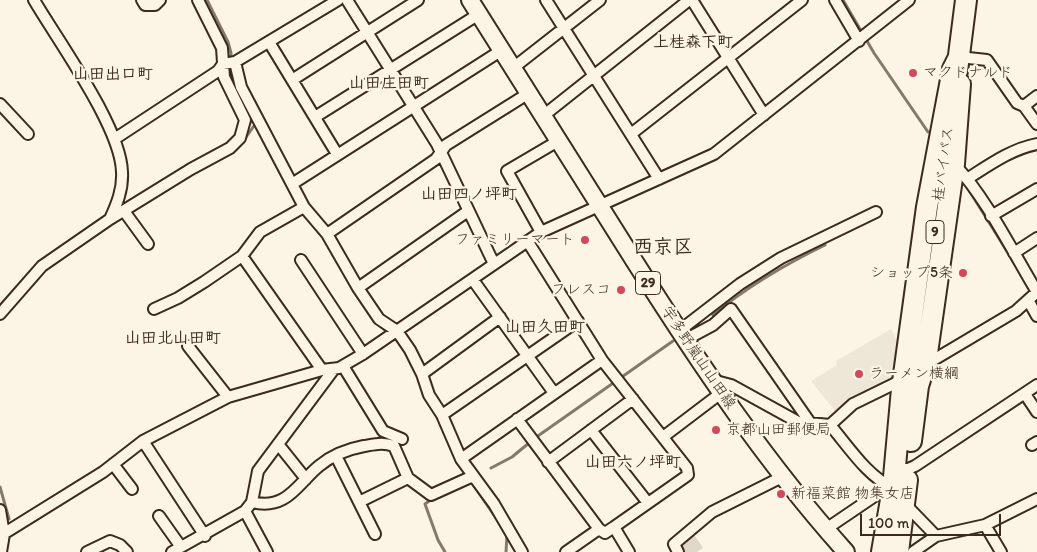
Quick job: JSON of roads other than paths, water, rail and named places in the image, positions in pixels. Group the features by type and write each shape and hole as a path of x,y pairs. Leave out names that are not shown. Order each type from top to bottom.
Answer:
{"highway":[{"path":"898,552 900,482 939,135 952,69 958,57 966,0"},
{"path":"913,371 960,172 962,68 958,57"},
{"path":"882,552 900,482"}],"main road":[{"name":"宇多野嵐山山田線","path":"474,7 717,387 784,476 846,552"}],"street":[{"path":"34,0 116,138 122,170 122,183 119,198 110,219"},
{"path":"142,0 145,5 155,5 160,0"},
{"path":"0,314 42,266 110,219 230,148 240,138 245,120 224,77 222,48 198,0"},
{"path":"116,138 218,71 223,64 235,62 338,0"},
{"path":"347,0 441,152 494,264"},
{"path":"292,80 418,0"},
{"path":"546,0 659,179"},
{"path":"513,68 600,0"},
{"path":"543,116 691,0 764,115"},
{"path":"631,134 802,0"},
{"path":"835,0 859,40"},
{"path":"2,535 113,464 143,440 228,397 322,370 338,368 397,332 542,232 714,154 909,0"},
{"path":"315,117 391,69 474,7"},
{"path":"269,42 337,154"},
{"path":"292,184 502,50"},
{"path":"958,57 988,60 1018,103 1024,106 1037,124"},
{"path":"235,62 242,87 304,207 327,234 358,288 379,319 397,332 410,350 422,374 429,395 442,415 461,459 494,504 522,552"},
{"path":"327,234 436,159 446,145 529,94"},
{"path":"1024,106 1037,96"},
{"path":"0,104 28,134"},
{"path":"542,232 507,171 558,141"},
{"path":"663,437 717,387 731,385 798,422 830,425 853,404 1016,311 1037,292 991,216 960,172 1037,144"},
{"path":"991,216 1037,189"},
{"path":"154,309 178,298 242,256 260,232 304,207"},
{"path":"358,288 468,210"},
{"path":"124,211 148,244"},
{"path":"682,335 740,284 781,258 876,212"},
{"path":"1014,253 1037,238"},
{"path":"517,419 599,529 605,533 688,475 687,468 602,360 528,242"},
{"path":"242,256 322,370"},
{"path":"301,260 363,354"},
{"path":"473,280 554,393"},
{"path":"1028,300 1037,316"},
{"path":"682,335 713,325 731,309 811,424"},
{"path":"422,374 500,317"},
{"path":"442,415 526,355 578,321"},
{"path":"188,346 228,397"},
{"path":"461,459 602,360"},
{"path":"338,368 384,431 402,439"},
{"path":"159,516 175,551 245,512 252,502 258,471 338,368"},
{"path":"826,529 885,489 900,482 1037,386"},
{"path":"1025,394 1037,412"},
{"path":"548,462 632,399"},
{"path":"830,425 871,473 884,485 900,482"},
{"path":"591,430 648,503"},
{"path":"143,440 205,536"},
{"path":"252,502 272,502 284,498 297,491 318,467 336,456 346,451 384,442 394,446 408,478 431,495 473,476"},
{"path":"278,444 306,479"},
{"path":"336,456 375,534"},
{"path":"113,464 132,489"},
{"path":"678,552 674,544 712,512 784,476"},
{"path":"359,502 408,478"},
{"path":"900,482 936,536"},
{"path":"912,552 936,536 985,525 1037,499"},
{"path":"0,510 1,552"},
{"path":"245,512 267,552"},
{"path":"985,525 1002,552"},
{"path":"614,527 629,552"},
{"path":"566,552 599,529"},
{"path":"87,552 110,541 120,545 127,552"}],"waterway":[{"path":"207,0 228,42 231,53 232,80 248,110"},
{"path":"843,0 874,53 928,132"},
{"path":"244,140 256,123"},
{"path":"965,184 1020,272"},
{"path":"713,315 767,277 825,245"},
{"path":"1028,286 1037,305"},
{"path":"376,322 388,333"},
{"path":"491,468 512,457 535,438 673,341"},
{"path":"461,467 498,521"},
{"path":"0,487 9,519"},
{"path":"432,499 425,504 438,540 445,552"},
{"path":"506,552 507,535"}],"place":[{"name":"マクドナルド","path":"913,73"},
{"name":"ファミリーマート","path":"585,240"},
{"name":"ショップ5条","path":"963,273"},
{"name":"フレスコ","path":"621,290"},
{"name":"ラーメン横綱","path":"859,374"},
{"name":"京都山田郵便局","path":"716,430"},
{"name":"新福菜館 物集女店","path":"781,494"}],"district":[{"name":"上桂森下町","path":"693,43"},
{"name":"山田出口町","path":"113,75"},
{"name":"山田庄田町","path":"389,84"},
{"name":"山田四ノ坪町","path":"469,195"},
{"name":"西京区","path":"663,248"},
{"name":"山田久田町","path":"545,328"},
{"name":"山田北山田町","path":"173,339"},
{"name":"山田六ノ坪町","path":"633,463"}]}
